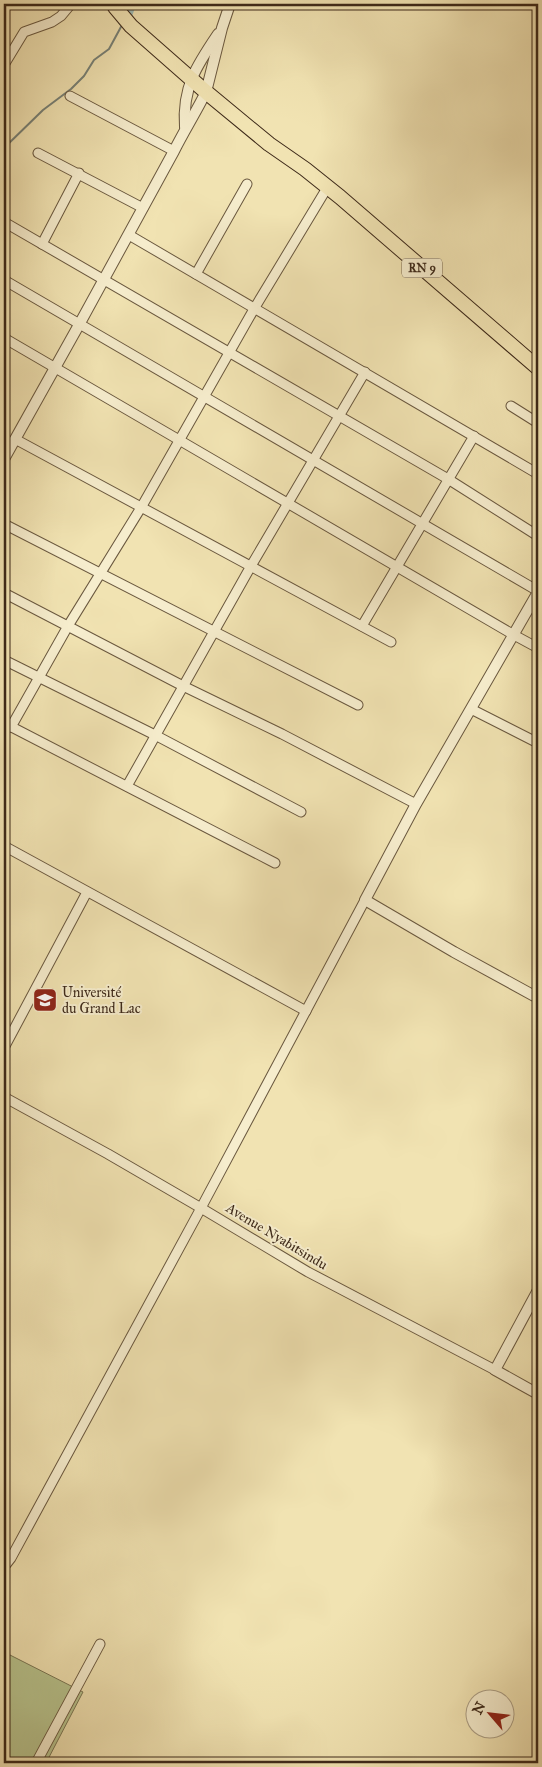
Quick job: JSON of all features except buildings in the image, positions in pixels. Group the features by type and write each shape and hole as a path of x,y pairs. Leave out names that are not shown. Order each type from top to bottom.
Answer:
{"main road":[{"name":"RN 9","path":"113,5 145,39 193,74 268,144 305,169 538,368"}],"street":[{"path":"4,65 24,32 52,22 61,16 70,4"},
{"path":"4,460 129,235 207,86 230,4"},
{"path":"186,127 184,112 193,74 222,28"},
{"path":"70,96 174,151"},
{"path":"38,152 143,208"},
{"path":"42,244 79,173"},
{"path":"196,274 247,184"},
{"path":"275,863 8,725 142,506 254,309 327,188"},
{"path":"4,222 229,354 448,479 538,536"},
{"path":"129,235 538,474"},
{"path":"4,280 538,591 416,804 202,1208 16,1549 4,1567"},
{"path":"4,338 538,648"},
{"path":"128,786 251,566 365,372"},
{"path":"511,406 538,423"},
{"path":"362,626 474,436"},
{"path":"15,438 391,642"},
{"path":"4,524 358,705"},
{"path":"4,592 183,686 275,730 416,804"},
{"path":"4,660 156,735 301,812"},
{"path":"471,709 538,743"},
{"path":"4,846 306,1011"},
{"path":"4,1048 87,892"},
{"path":"365,900 538,998"},
{"name":"Avenue Nyabitsindu","path":"4,1098 108,1154 308,1272 538,1394"},
{"path":"495,1370 538,1290"},
{"path":"36,1763 100,1644"}],"green space":[{"path":"10,1655 83,1692 46,1763 4,1763 4,1660"}],"waterway":[{"path":"124,21 130,4"},
{"path":"4,148 43,110 71,89 84,76 94,60 109,49 122,25"}],"place":[{"name":"Université du Grand Lac","path":"45,1000"}]}
